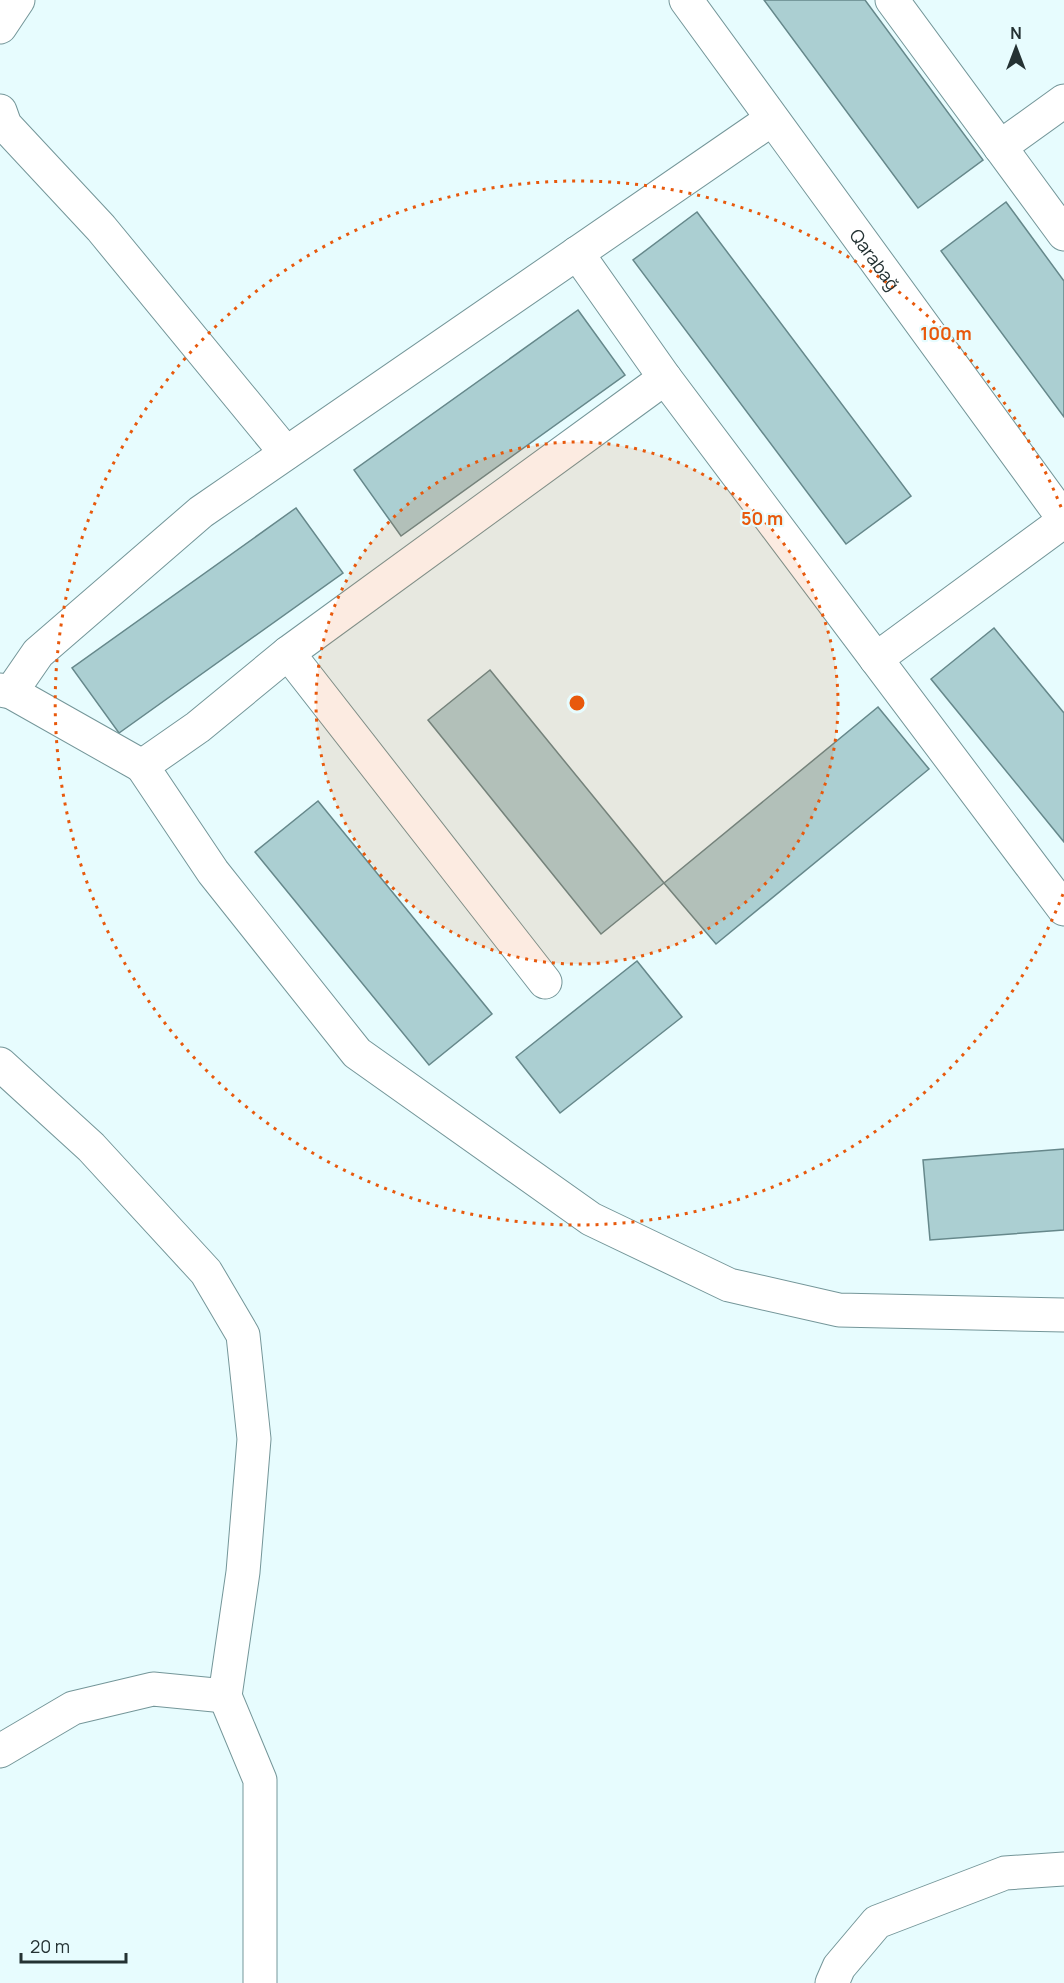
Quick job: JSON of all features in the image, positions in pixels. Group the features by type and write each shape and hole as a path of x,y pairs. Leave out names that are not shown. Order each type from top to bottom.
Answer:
{"street":[{"path":"0,27 18,0"},
{"name":"Qarabağ","path":"686,0 1064,520"},
{"path":"892,0 1064,234"},
{"path":"1000,147 1064,101"},
{"path":"0,111 5,125 101,228 286,453"},
{"path":"772,119 201,512 38,653 5,691 142,766 213,872 357,1053 591,1219 729,1286 839,1310 1064,1316"},
{"path":"577,254 665,378 1064,909"},
{"path":"142,766 198,727 288,653 665,378"},
{"path":"876,659 1064,520"},
{"path":"288,653 545,982"},
{"path":"0,1064 91,1147 206,1272 243,1335 254,1439 243,1572 225,1696 260,1780 260,1983"},
{"path":"0,1751 73,1708 153,1689 225,1696"},
{"path":"832,1983 839,1967 877,1922 1005,1873 1064,1869"}],"building":[{"path":"764,0 865,0 983,160 918,208"},
{"path":"1006,202 1064,281 1064,417 941,251"},
{"path":"697,212 911,496 846,544 633,260"},
{"path":"578,310 625,375 401,536 354,470"},
{"path":"296,508 343,573 119,733 72,668"},
{"path":"994,628 1064,713 1064,842 931,679"},
{"path":"490,670 664,883 601,934 428,720"},
{"path":"878,707 929,769 716,944 664,883"},
{"path":"318,801 492,1014 429,1065 255,852"},
{"path":"637,961 682,1017 560,1113 516,1057"},
{"path":"1064,1149 1064,1230 930,1240 923,1160"}]}
